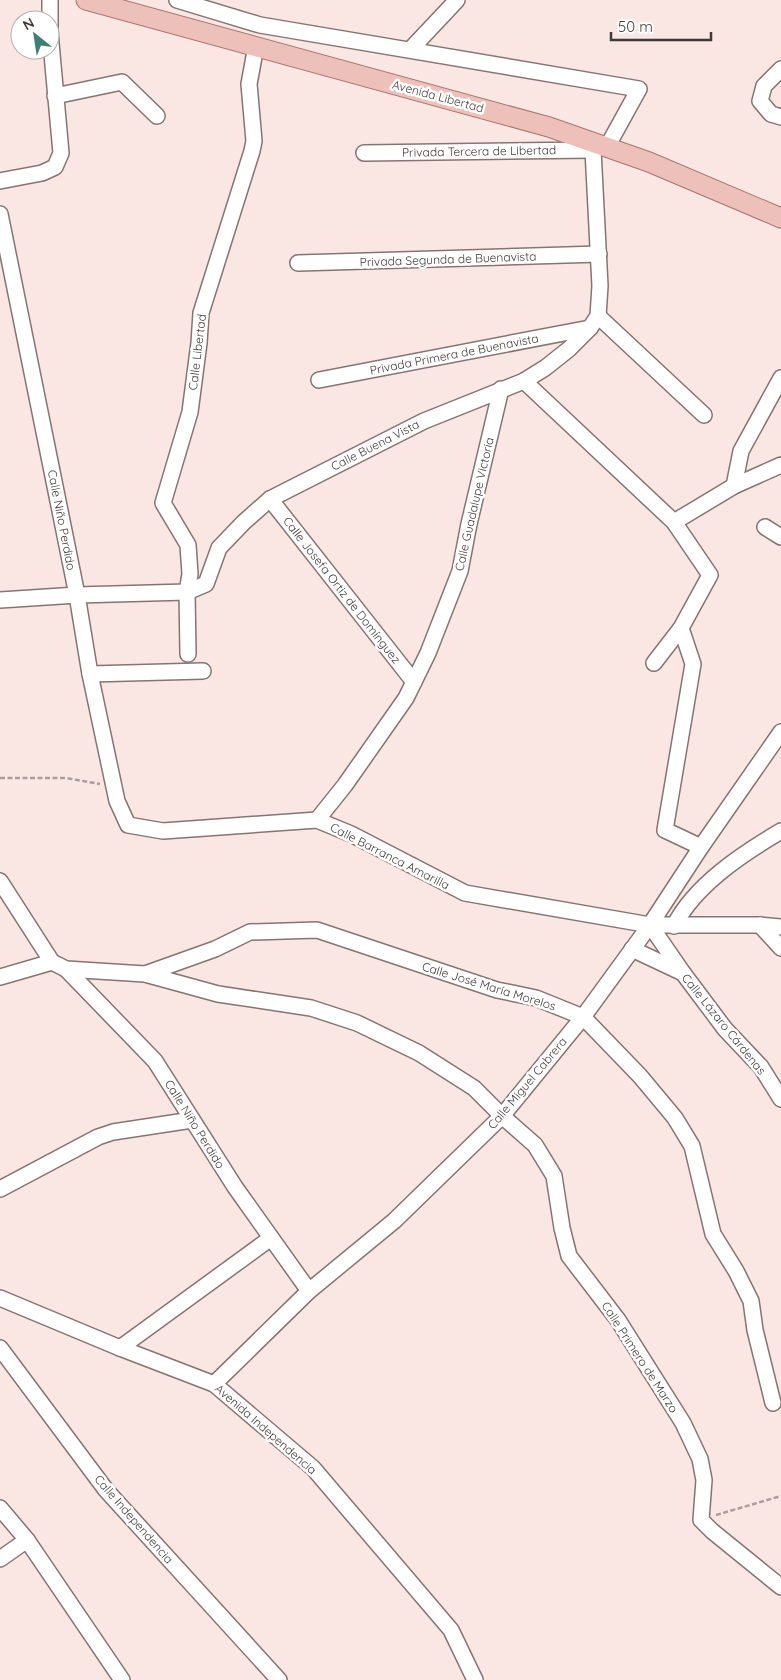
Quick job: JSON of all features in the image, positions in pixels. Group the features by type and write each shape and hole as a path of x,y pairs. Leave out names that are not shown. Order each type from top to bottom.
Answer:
{"main road":[{"name":"Avenida Libertad","path":"86,0 549,127 599,147 649,162 781,218"}],"street":[{"path":"0,181 42,173 55,167 61,153 50,32 50,0"},
{"path":"177,0 260,25 640,89 599,147 600,286 594,322 704,414"},
{"path":"410,50 457,0"},
{"name":"Calle Libertad","path":"188,654 187,592 190,574 188,545 163,503 190,412 201,313 252,152 254,141 249,84 256,46"},
{"path":"781,69 764,86 760,101 771,114 781,116"},
{"path":"56,96 122,82 157,116"},
{"name":"Privada Tercera de Libertad","path":"364,153 599,147"},
{"name":"Calle Niño Perdido","path":"0,214 76,594 90,674 117,801 128,825"},
{"name":"Privada Segunda de Buenavista","path":"298,263 599,254"},
{"name":"Calle Buena Vista","path":"0,600 76,594 187,592 206,584 219,548 270,499 424,421 524,381 570,349 594,322"},
{"name":"Privada Primera de Buenavista","path":"319,380 594,322"},
{"path":"734,486 741,451 781,378"},
{"path":"524,381 674,522 710,574 681,628 654,663"},
{"name":"Calle Guadalupe Victoria","path":"317,820 401,706 428,652 460,571 469,524 501,389"},
{"path":"674,522 734,486 781,465"},
{"name":"Calle Josefa Ortiz de Domínguez","path":"270,499 414,682"},
{"path":"765,526 781,537"},
{"path":"681,628 693,664 665,830 700,847"},
{"path":"90,674 203,671"},
{"name":"Calle Miguel Cabrera","path":"214,1384 309,1291 394,1221 502,1116 583,1017 650,925 700,847 781,732"},
{"name":"Calle Barranca Amarilla","path":"128,825 162,831 317,820 351,834 465,893 650,925 760,925 781,927"},
{"path":"674,926 681,912 711,879 765,840 781,831"},
{"path":"0,881 52,962 66,969 145,974"},
{"name":"Calle Lázaro Cárdenas","path":"650,925 725,1029 761,1067 781,1099"},
{"path":"760,925 781,948"},
{"name":"Calle José María Morelos","path":"145,974 215,949 250,932 317,930 497,990 536,998 583,1017 640,1076 675,1118 692,1146 713,1234 736,1271 751,1301 755,1330 773,1403"},
{"path":"632,949 683,973"},
{"path":"0,977 52,962"},
{"name":"Calle Niño Perdido","path":"66,969 155,1061 235,1187 309,1291"},
{"name":"Calle Primero de Marzo","path":"145,974 218,994 311,1008 357,1023 419,1053 474,1088 535,1145 554,1176 562,1228 569,1256 618,1320 683,1423 700,1459 704,1480 701,1520"},
{"path":"0,1189 98,1137 113,1132 192,1120"},
{"path":"120,1348 271,1238"},
{"name":"Avenida Independencia","path":"0,1298 120,1348 214,1384 312,1468 451,1630 476,1680"},
{"name":"Calle Independencia","path":"0,1348 106,1490 279,1680"},
{"path":"0,1508 26,1540 122,1680"},
{"path":"701,1520 712,1532 781,1587"},
{"path":"0,1559 26,1540"}],"path":[{"path":"0,778 66,778 115,787"},
{"path":"701,1520 781,1496"}]}
